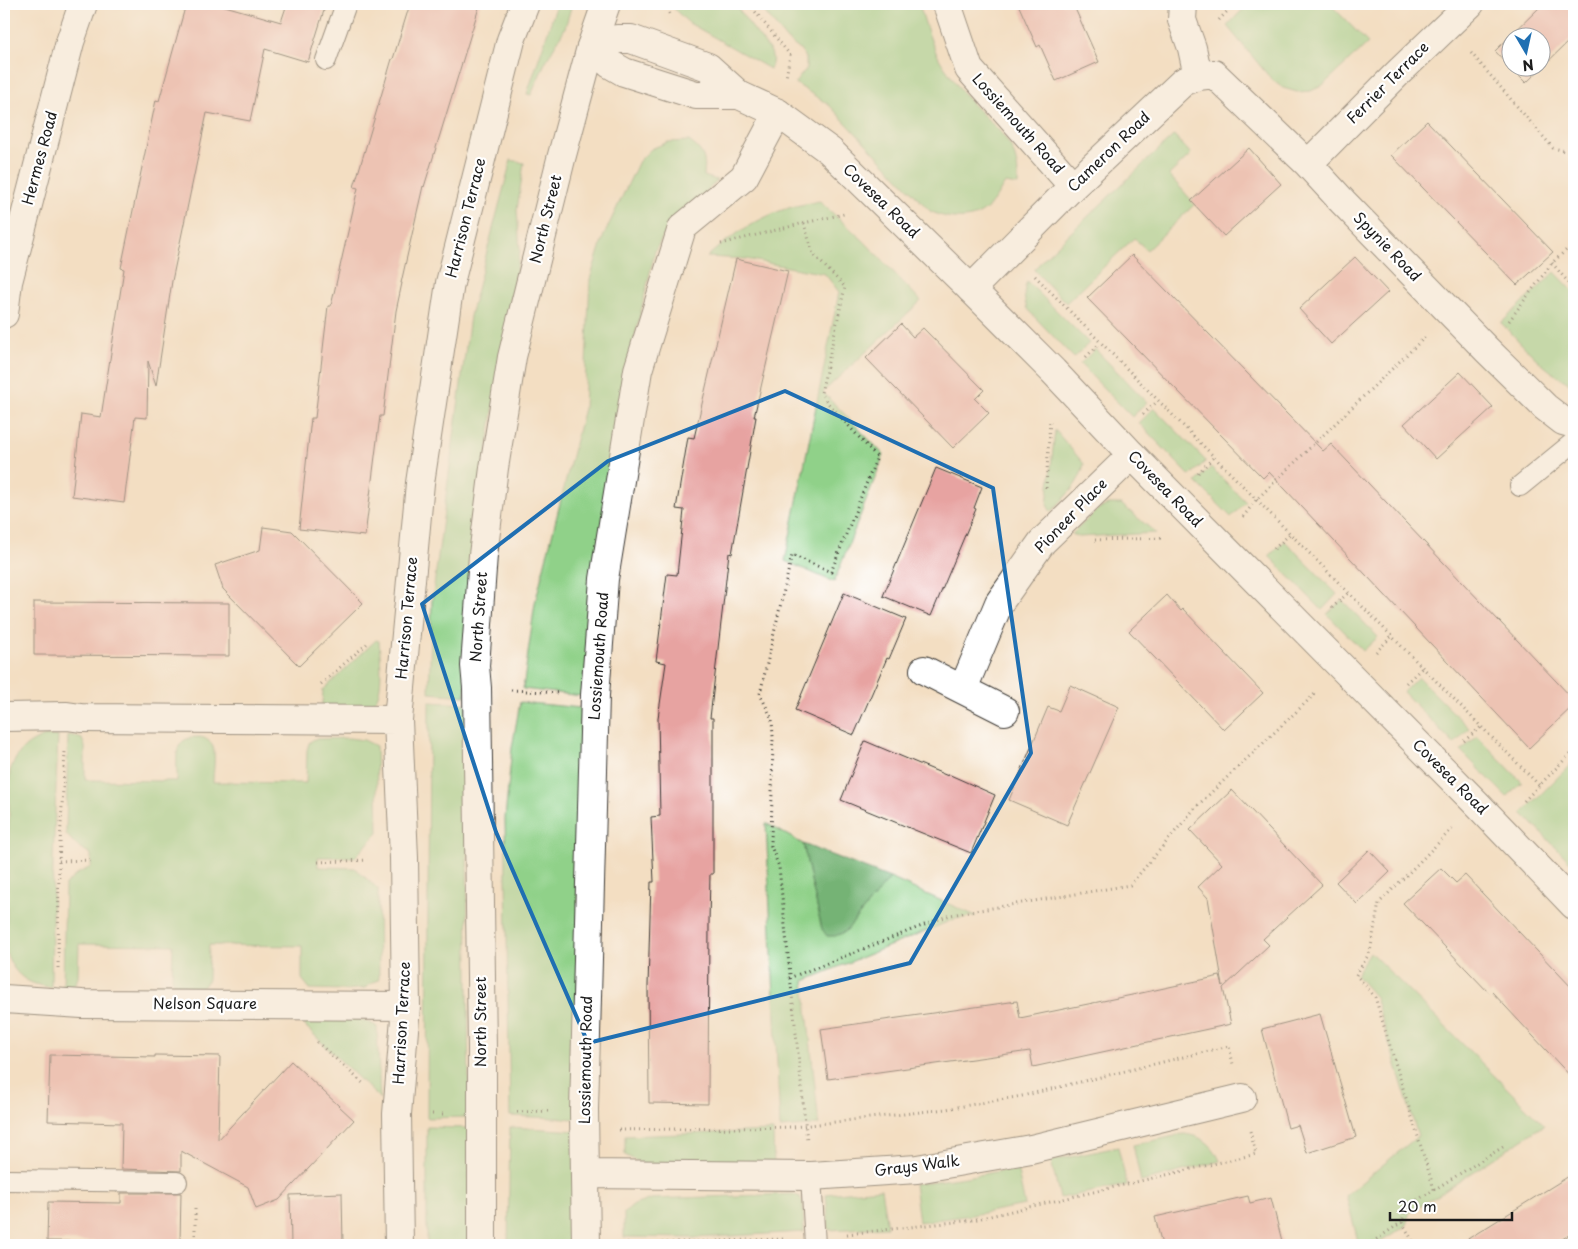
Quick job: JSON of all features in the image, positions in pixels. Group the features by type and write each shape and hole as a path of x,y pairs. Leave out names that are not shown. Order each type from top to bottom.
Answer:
{"street":[{"name":"Hermes Road","path":"4,314 8,282 70,42 83,4"},
{"name":"Harrison Terrace","path":"399,1245 397,1114 406,1006 404,858 398,720 420,483 450,283 511,40 526,4"},
{"name":"North Street","path":"482,1245 482,1049 475,666 484,554 494,468 512,357 561,159 591,47 606,4"},
{"name":"Lossiemouth Road","path":"947,4 969,69 1073,186"},
{"path":"1183,4 1182,20 1192,48 1198,76"},
{"name":"Ferrier Terrace","path":"1308,164 1446,25 1470,4"},
{"name":"Covesea Road","path":"591,47 618,40 631,39 708,67 739,95 778,113 830,150 1053,371 1132,455 1477,804 1574,905"},
{"name":"Spynie Road","path":"1198,76 1214,74 1308,164 1487,350 1545,407 1563,421 1574,424"},
{"name":"Cameron Road","path":"971,289 1073,186 1183,82 1198,76"},
{"name":"Lossiemouth Road","path":"586,1245 584,1110 595,694 604,579 638,370 682,228 744,177 778,113"},
{"name":"Pioneer Place","path":"962,689 999,603 1042,542 1132,455"},
{"path":"924,670 1005,711"},
{"path":"4,717 398,720"},
{"name":"Nelson Square","path":"4,999 82,1004 406,1006"},
{"name":"Grays Walk","path":"584,1174 811,1176 917,1169 1030,1149 1242,1098"}],"lane":[{"path":"326,60 346,4"},
{"path":"1520,486 1574,442"},
{"path":"811,1176 815,1245"},
{"path":"4,1180 177,1182"}],"path":[{"path":"749,4 790,55 778,113"},
{"path":"1446,25 1553,148 1574,153"},
{"path":"673,256 804,223 886,206"},
{"path":"804,223 813,254 845,287 821,393 877,457 831,572 792,555 760,694 772,719 771,846 779,867 811,1176"},
{"path":"1487,350 1552,263 1574,243"},
{"path":"1010,249 1067,310 1539,785"},
{"path":"1552,263 1574,289"},
{"path":"1219,544 1256,500 1451,312"},
{"path":"279,720 408,607"},
{"path":"789,978 950,915 1130,885 1196,807 1293,714 1343,670"},
{"path":"476,688 595,694"},
{"path":"58,1001 59,861 67,716"},
{"path":"1498,826 1574,750"},
{"path":"1434,1189 1375,997 1356,976 1370,952 1379,903 1477,804"},
{"path":"318,862 404,858"},
{"path":"59,861 91,860"},
{"path":"1368,1245 1402,1222 1406,1206 1503,1146"},
{"path":"1402,1222 1416,1245"}],"highlighted area":[{"path":"785,391 993,488 1031,753 910,963 588,1043 496,832 422,604 608,461"}],"green space":[{"path":"557,4 572,4 565,28 545,63 531,95 527,94"},
{"path":"671,4 734,4 771,52 772,65 770,69 689,23"},
{"path":"758,4 919,4 932,43 943,65 965,95 1004,136 1010,146 1018,169 1018,185 1005,183 994,201 986,209 971,217 946,217 930,211 829,105 795,83 806,69 806,58 799,49 787,40"},
{"path":"1248,4 1330,4 1368,43 1323,85 1311,91 1297,92 1283,88 1272,80 1227,26"},
{"path":"1174,135 1191,154 1169,175 1195,204 1147,250 1134,238 1066,303 1034,270 1044,258"},
{"path":"689,141 703,156 705,164 704,176 717,180 705,194 684,208 670,224 655,251 628,367 582,696 523,689 535,603 584,408 590,279 604,235 639,161 651,149 668,142"},
{"path":"511,160 524,163 517,210 520,251 506,324 480,498 465,696 429,693 432,601 470,316"},
{"path":"819,201 863,240 921,301 823,392 884,455 834,582 785,561 839,292 825,274 746,259 707,257 724,242 753,223 789,208"},
{"path":"1555,272 1574,292 1574,385 1544,366 1501,323"},
{"path":"1027,281 1089,343 1074,358 1027,309 1024,295"},
{"path":"1095,349 1147,402 1132,417 1080,364"},
{"path":"1154,408 1206,461 1190,476 1139,423"},
{"path":"1055,430 1084,464 1075,484 1051,512 1047,505"},
{"path":"1211,467 1246,502 1231,517 1196,482"},
{"path":"1110,504 1121,504 1156,533 1079,537 1072,534 1098,509"},
{"path":"1285,541 1337,594 1322,610 1269,556"},
{"path":"1342,600 1378,637 1363,651 1327,614"},
{"path":"376,640 379,641 381,677 378,695 374,702 369,706 358,708 322,705 323,690"},
{"path":"1418,677 1469,728 1454,744 1403,692"},
{"path":"429,702 466,704 469,1117 427,1118"},
{"path":"520,702 581,708 578,896 578,1119 510,1116 505,818 512,748"},
{"path":"68,735 82,739 85,747 85,780 177,781 177,752 183,741 189,738 207,739 213,747 213,782 306,783 307,750 309,743 314,739 349,738 364,740 376,746 378,833 355,857 318,857 318,867 355,868 378,889 379,979 365,988 347,990 310,989 302,979 302,946 209,945 208,979 205,985 200,989 180,988 172,978 173,945 79,944 78,977 76,983 69,987 63,987 65,885 77,874 91,867 91,854 77,846 66,834"},
{"path":"45,736 58,736 53,861 51,987 35,984 22,977 13,967 6,952 10,771 19,753 27,745"},
{"path":"1477,736 1522,782 1507,797 1461,751"},
{"path":"1574,761 1574,866 1522,813"},
{"path":"766,823 803,844 822,929 845,932 890,878 976,916 955,919 804,981 819,1125 780,1128"},
{"path":"803,844 890,878 845,932 835,936 827,936 822,929"},
{"path":"1370,952 1544,1125 1437,1196 1410,1211 1406,1225 1403,1228 1376,1245 1359,1245 1346,1195 1418,1136 1375,997 1356,975"},
{"path":"305,1017 351,1018 377,1027 380,1099 305,1026"},
{"path":"427,1127 469,1128 469,1245 427,1245"},
{"path":"510,1127 578,1131 577,1245 508,1245"},
{"path":"773,1131 774,1167 648,1167 625,1155 625,1136"},
{"path":"1184,1134 1206,1142 1214,1150 1220,1161 1141,1182 1133,1145"},
{"path":"1118,1147 1127,1185 1060,1198 1051,1161"},
{"path":"1017,1168 1025,1205 919,1222 914,1184"},
{"path":"881,1189 887,1227 829,1230 826,1194"},
{"path":"793,1194 800,1197 803,1204 804,1232 693,1238 624,1237 624,1213 634,1205 651,1199"}],"building":[{"path":"186,4 218,4 281,22 287,4 326,4 308,62 265,49 250,121 207,113 172,281 156,386 148,361 147,418 135,417 124,503 72,496 81,414 101,417 124,269 121,268 156,100 159,101"},
{"path":"410,4 480,4 423,186 401,283 383,416 380,416 365,536 299,529 311,418 315,418 328,306 331,306 358,188 354,187"},
{"path":"1018,4 1073,4 1099,62 1056,81 1040,45 1037,47"},
{"path":"1543,4 1574,4 1574,36 1550,60 1550,28 1518,28"},
{"path":"1500,46 1500,56 1495,51"},
{"path":"1521,78 1531,78 1526,83"},
{"path":"1427,121 1553,252 1517,285 1391,155"},
{"path":"1249,148 1281,184 1224,236 1191,201"},
{"path":"1132,255 1323,451 1331,444 1574,700 1574,705 1529,748 1269,472 1263,478 1087,298"},
{"path":"1355,257 1388,292 1331,344 1299,309"},
{"path":"736,259 788,271 754,417 756,417 732,554 729,553 710,718 713,718 713,874 710,874 708,1104 649,1103 648,986 651,882 654,882 651,817 660,816 658,718 666,663 656,661 667,574 677,575 684,510 676,509 688,437 694,438"},
{"path":"901,324 913,337 923,328 984,390 975,399 989,413 953,448 866,358"},
{"path":"1460,372 1493,407 1436,459 1404,424"},
{"path":"936,468 982,487 974,508 976,509 931,616 883,596"},
{"path":"263,527 292,531 363,603 299,666 223,589 215,565 260,550"},
{"path":"844,593 906,619 854,735 795,710"},
{"path":"1167,595 1181,611 1183,609 1263,693 1224,730 1129,631"},
{"path":"34,602 229,603 229,656 34,655"},
{"path":"1070,685 1119,707 1067,825 1009,800 1048,707 1059,711"},
{"path":"865,741 995,795 971,853 841,800"},
{"path":"1232,790 1322,885 1263,939 1269,945 1223,988 1231,1024 1033,1067 1030,1051 828,1079 821,1029 1017,1001 1020,1018 1220,976 1223,986 1208,898 1198,887 1222,864 1190,830"},
{"path":"1369,850 1390,872 1357,904 1336,882"},
{"path":"1441,868 1456,883 1465,875 1574,990 1574,1080 1492,992 1490,994 1403,903"},
{"path":"1320,1014 1356,1137 1307,1153 1298,1125 1288,1128 1262,1029"},
{"path":"50,1055 220,1056 218,1140 291,1061 354,1120 279,1200 256,1209 248,1187 181,1151 181,1171 121,1169 122,1123 48,1121"},
{"path":"1574,1173 1574,1232 1552,1245 1458,1245"},
{"path":"121,1193 181,1193 180,1242 47,1241 48,1202 121,1203"},
{"path":"342,1193 343,1245 291,1245 290,1195"},
{"path":"1248,1196 1250,1203 1271,1198 1283,1245 1162,1245 1155,1217"}]}
